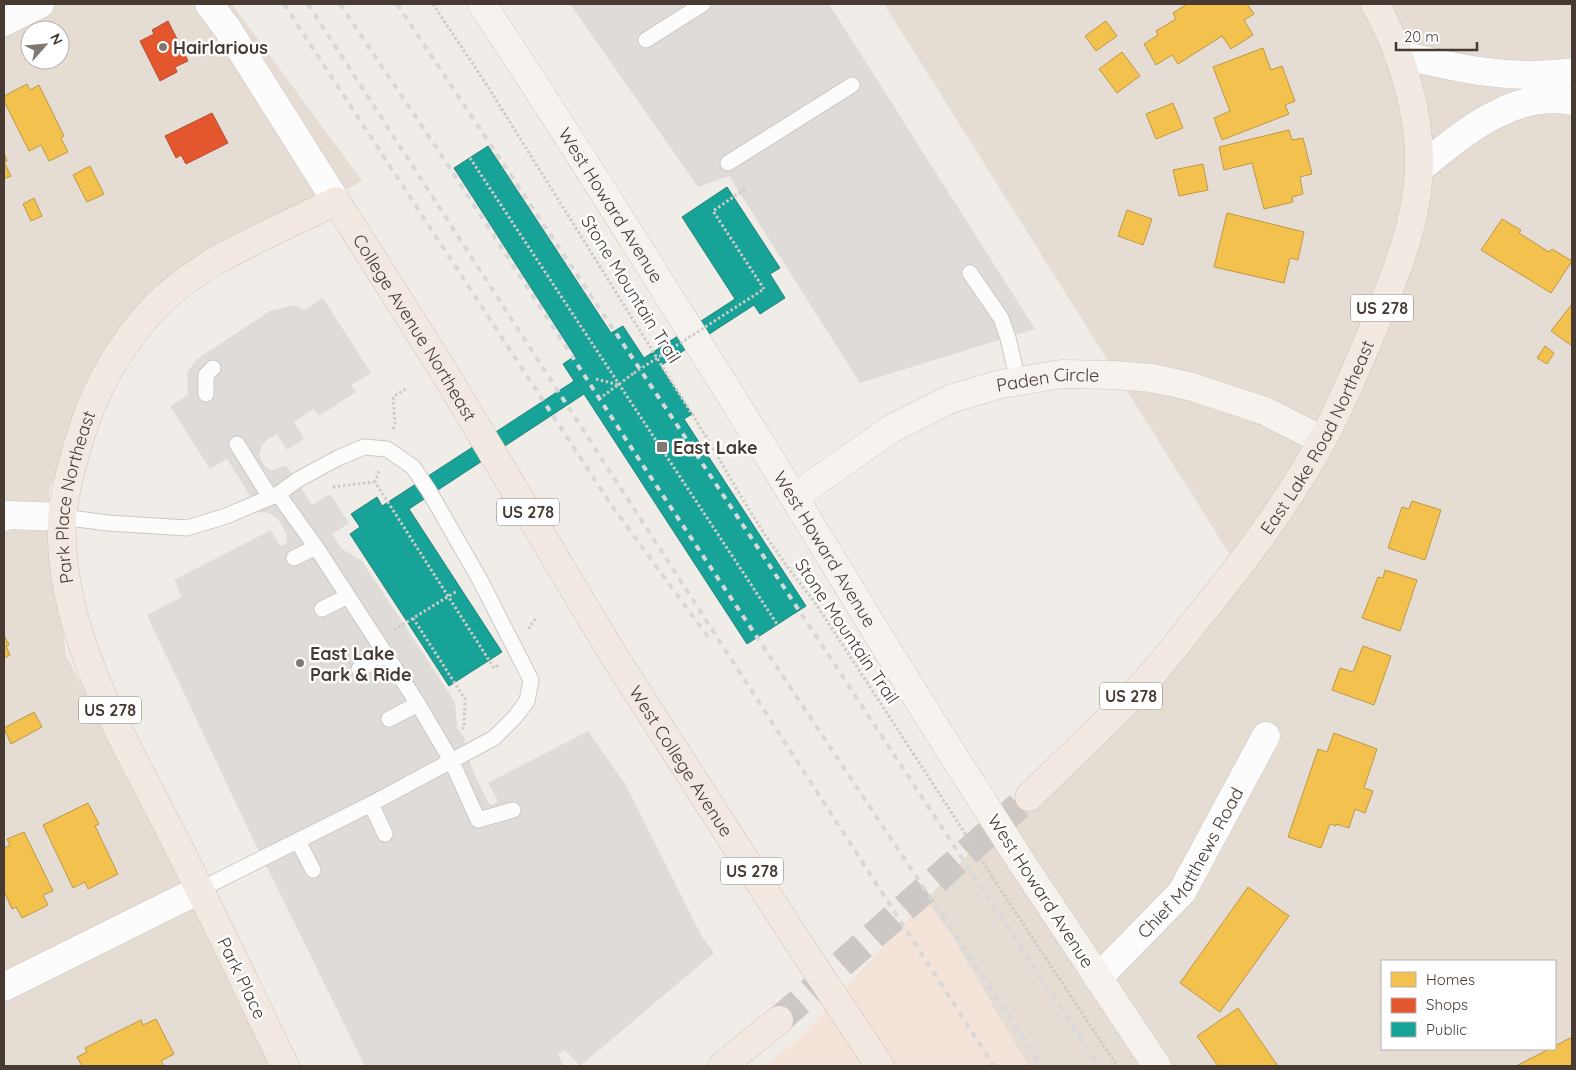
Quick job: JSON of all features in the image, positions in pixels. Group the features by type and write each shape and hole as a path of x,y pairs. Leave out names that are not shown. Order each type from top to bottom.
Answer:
{"main road":[{"name":"West Howard Avenue","path":"482,4 654,272 911,690 1020,860 1157,1066"},
{"name":"East Lake Road Northeast","path":"1029,796 1146,682 1224,586 1283,504 1322,440 1350,384 1396,276 1411,226 1419,169 1411,100 1398,54 1375,4"},
{"name":"Park Place Northeast","path":"199,890 120,732 88,663 72,610 64,564 62,517 70,471 83,428 101,382 127,341 157,306 187,279 240,248 336,201"},
{"name":"College Avenue Northeast","path":"336,201 441,367 614,656"},
{"name":"Paden Circle","path":"794,497 891,429 950,399 1001,384 1062,374 1115,375 1189,386 1264,411 1322,440"},
{"name":"West College Avenue","path":"614,656 880,1066"},
{"name":"Park Place","path":"199,890 285,1066"},
{"path":"722,1066 779,1020"}],"street":[{"path":"4,22 40,4"},
{"name":"College Avenue Northeast","path":"210,4 336,201"},
{"path":"1398,54 1463,69 1506,74 1553,75 1572,72"},
{"path":"1419,169 1471,127 1506,108 1539,100 1572,100"},
{"path":"4,517 8,515 62,517"},
{"name":"Chief Matthews Road","path":"1098,978 1182,892 1266,736"},
{"path":"4,987 199,890"}],"lane":[{"path":"646,40 702,4"},
{"path":"728,163 852,85"},
{"path":"970,273 1001,318 1008,338 1018,381"},
{"path":"206,394 206,375 213,368"},
{"path":"237,444 274,496 316,547 378,640 452,762 478,820 513,810"},
{"path":"62,517 108,523 187,528 226,516 274,496 306,475 364,447 387,449 413,467 430,491 480,580 530,680 527,701 515,717 494,738 371,804 199,890"},
{"path":"294,558 316,547"},
{"path":"322,609 348,596"},
{"path":"359,669 387,655"},
{"path":"389,719 418,704"},
{"path":"371,804 385,834"},
{"path":"298,841 313,870"}],"path":[{"name":"Stone Mountain Trail","path":"433,4 710,443 734,485 793,576 814,602 1117,1066"},
{"path":"470,158 777,624"},
{"path":"603,396 634,373 764,290 713,211 745,189"},
{"path":"596,379 619,385"},
{"path":"393,430 395,425 393,397 408,388"},
{"path":"374,482 379,471"},
{"path":"328,487 374,482"},
{"path":"374,482 494,668 500,665"},
{"path":"378,640 457,591"},
{"path":"413,618 465,699 464,727 460,730"},
{"path":"530,630 528,627 536,618"}],"shaded area":[{"path":"4,4 232,4 362,181 131,312 49,490 66,656 289,1066 4,1066"},
{"path":"570,4 829,4 1035,329 860,383 729,176 698,187"},
{"path":"884,4 1572,4 1572,1066 1028,1066 953,938 926,900 1235,563"},
{"name":"East Lake Park & Ride","path":"323,298 371,373 351,385 356,392 319,416 314,409 294,422 304,439 287,450 277,434 268,439 262,445 259,455 264,465 271,471 286,465 312,505 330,494 349,523 332,534 342,549 362,561 455,702 457,728 464,737 471,767 489,804 493,805 498,801 488,783 588,731 625,784 701,935 714,953 580,1066 565,1050 558,1054 564,1066 365,1066 250,833 147,615 182,597 174,580 271,530 279,544 282,546 286,544 287,535 278,519 269,513 260,512 227,459 210,469 170,406 188,395 187,372 197,359 270,311 294,305 304,310"},
{"path":"926,900 952,938 1028,1066 764,1066 800,1038"}],"building: Homes":[{"path":"1187,4 1247,4 1254,14 1244,20 1253,35 1231,49 1222,36 1178,64 1172,55 1156,65 1144,44 1158,35 1156,31 1176,19 1173,13"},
{"path":"1106,21 1117,36 1096,51 1085,36"},
{"path":"1263,48 1271,70 1282,66 1295,101 1285,105 1289,114 1222,140 1214,118 1230,111 1213,67"},
{"path":"1122,52 1140,76 1117,93 1099,69"},
{"path":"27,84 30,90 39,85 64,136 61,138 68,152 49,161 41,145 29,151 4,101 4,96"},
{"path":"1173,103 1183,128 1156,139 1146,114"},
{"path":"1289,130 1292,140 1303,138 1312,174 1300,177 1303,194 1292,197 1293,202 1264,209 1252,163 1224,170 1219,147"},
{"path":"4,162 11,176 4,179"},
{"path":"1203,164 1208,190 1179,196 1173,170"},
{"path":"90,166 104,194 87,202 73,175"},
{"path":"34,198 42,216 31,221 23,204"},
{"path":"1127,210 1152,219 1143,245 1118,236"},
{"path":"1227,213 1304,232 1298,260 1290,258 1284,283 1214,267"},
{"path":"1502,219 1521,230 1519,233 1549,252 1552,249 1572,261 1551,293 1481,250"},
{"path":"1572,304 1572,346 1551,331"},
{"path":"1545,346 1554,353 1547,364 1537,358"},
{"path":"1412,501 1441,510 1425,560 1388,548 1402,507 1409,509"},
{"path":"1385,570 1417,580 1400,631 1362,618 1378,577 1383,578"},
{"path":"4,635 9,645 6,646 10,655 4,658"},
{"path":"1363,646 1391,656 1374,705 1332,690 1340,668 1353,672"},
{"path":"34,712 42,727 11,744 4,728"},
{"path":"1334,733 1377,749 1364,788 1373,791 1365,813 1355,809 1349,828 1330,824 1321,848 1288,837 1318,749 1327,752"},
{"path":"88,803 99,824 95,826 118,874 88,889 85,882 73,888 43,825"},
{"path":"24,832 53,891 43,895 48,905 22,918 16,907 12,909 4,891 4,848 10,845 7,839"},
{"path":"1248,887 1289,916 1220,1012 1180,983"},
{"path":"1238,1008 1278,1066 1218,1066 1197,1036"},
{"path":"156,1019 174,1054 161,1061 164,1066 82,1066 77,1057 87,1052 85,1048 141,1020 143,1025"},
{"path":"1570,1038 1572,1041 1572,1066 1518,1066 1547,1050 1556,1050 1556,1045"}],"building: Shops":[{"path":"168,21 188,61 175,67 177,72 160,81 140,41 154,34 152,30"},
{"path":"212,113 228,143 186,164 181,155 176,158 165,136"}],"building: Public":[{"path":"488,146 611,333 623,326 644,358 735,299 682,217 727,187 780,268 770,274 785,298 760,314 754,305 660,366 692,414 684,419 806,606 747,644 584,394 409,509 502,652 449,686 350,534 360,527 351,514 377,497 382,506 574,381 563,364 575,356 454,168"}],"tunnel":[{"path":"779,1020 1029,797"}],"railway":[{"path":"284,4 612,506 708,637"},
{"path":"308,4 994,1066"},
{"path":"340,4 440,153 640,461 1042,1066"},
{"path":"397,4 1099,1066"}],"place":[{"name":"Hairlarious","path":"163,47"},
{"name":"East Lake","path":"662,447"},
{"name":"East Lake Park & Ride","path":"300,663"}]}
